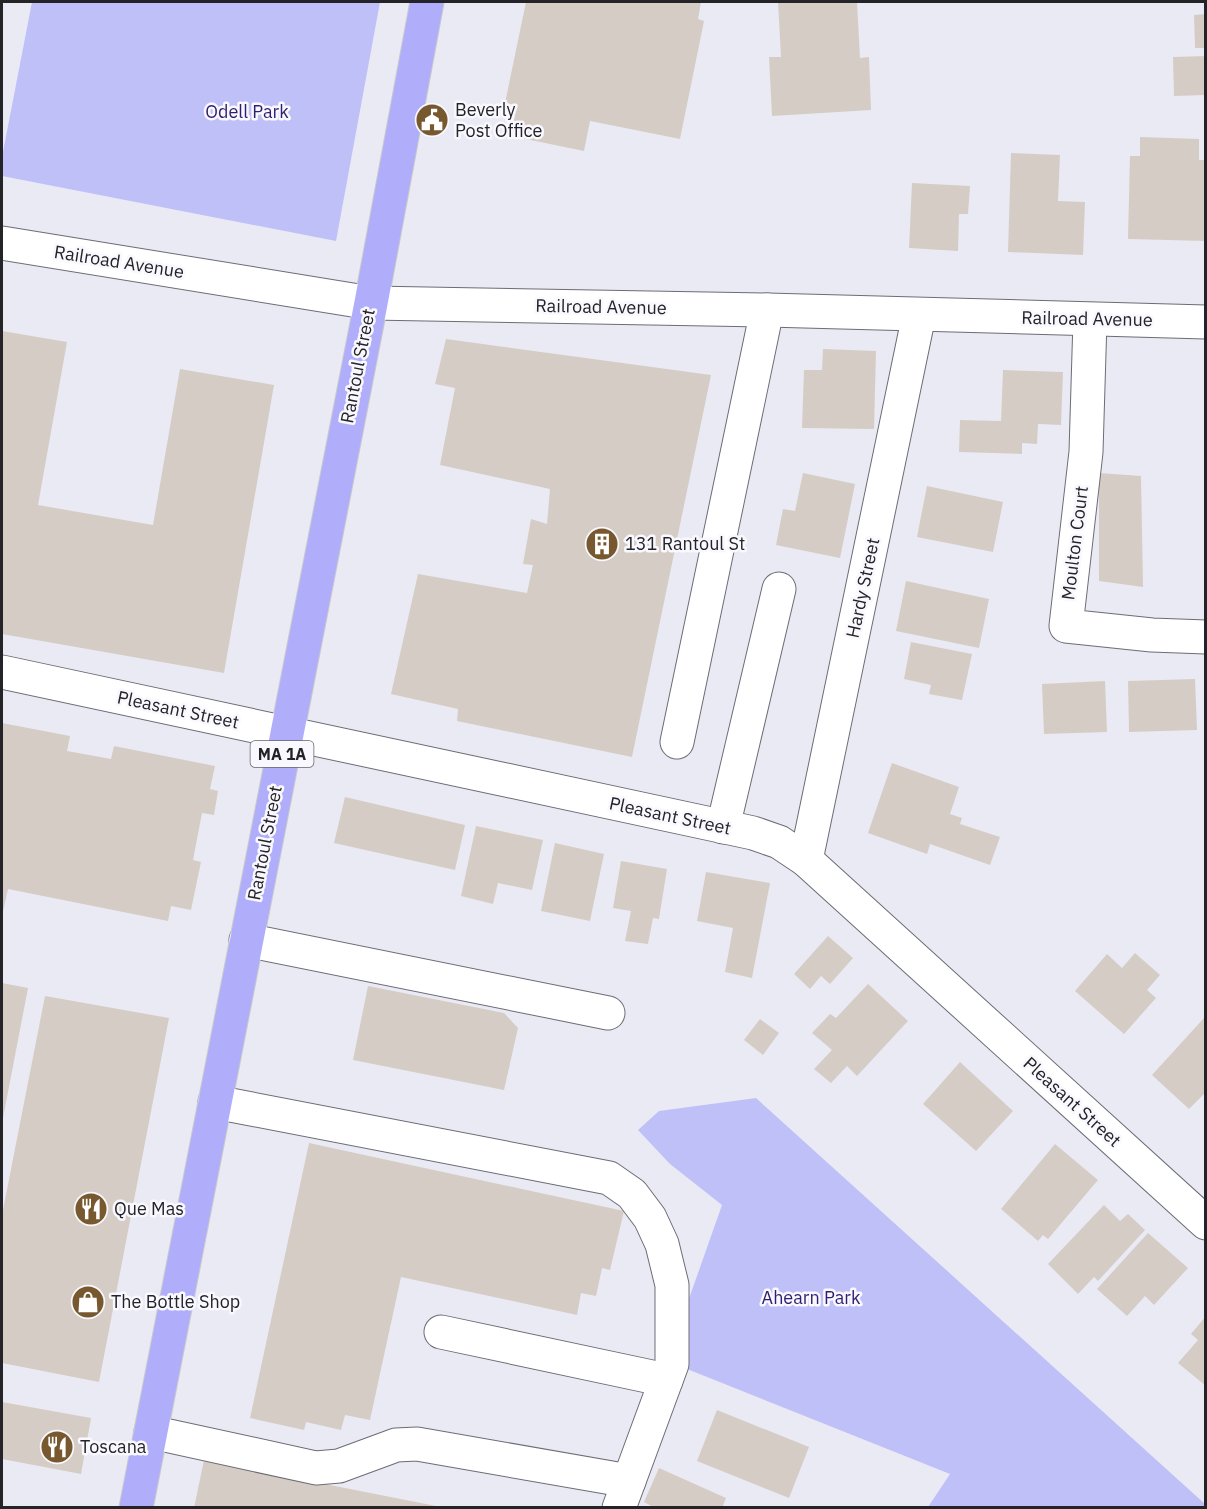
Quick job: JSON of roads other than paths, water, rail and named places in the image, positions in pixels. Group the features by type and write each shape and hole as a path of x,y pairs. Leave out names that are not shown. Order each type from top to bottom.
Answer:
{"highway":[{"name":"Rantoul Street","path":"136,1508 428,2"}],"street":[{"name":"Railroad Avenue","path":"2,243 371,303 767,310 1206,322"},
{"path":"677,742 767,310"},
{"name":"Hardy Street","path":"806,860 919,315"},
{"name":"Moulton Court","path":"1090,320 1086,452 1066,626 1152,635 1206,637"},
{"path":"723,827 779,589"},
{"name":"Pleasant Street","path":"2,672 753,833 779,842 806,860 1206,1223"},
{"path":"246,940 609,1013"},
{"path":"151,1432 316,1468 339,1466 396,1445 417,1444 624,1494 669,1372 672,1285 662,1244 650,1218 632,1194 609,1178 214,1102"},
{"path":"441,1332 669,1372"}],"place":[{"name":"Beverly Post Office","path":"432,120"},
{"name":"131 Rantoul St","path":"602,544"},
{"name":"Que Mas","path":"91,1209"},
{"name":"The Bottle Shop","path":"88,1302"},
{"name":"Toscana","path":"57,1447"}],"park label":[{"name":"Odell Park","path":"247,112"},
{"name":"Ahearn Park","path":"811,1298"}]}
